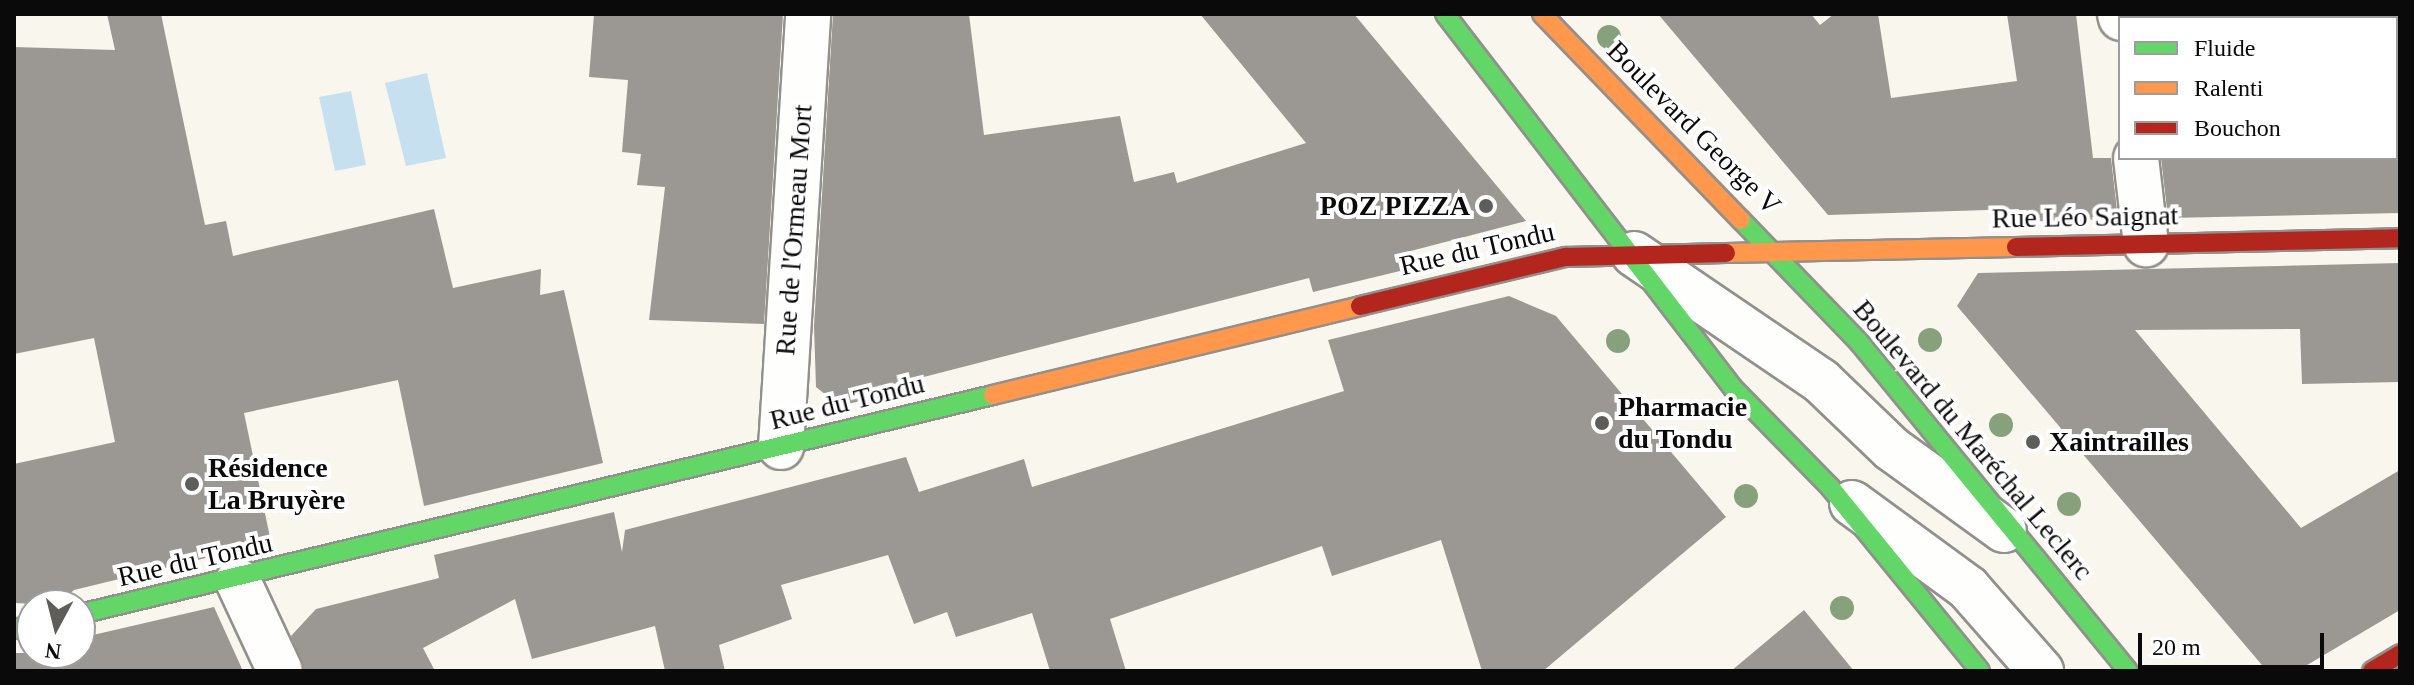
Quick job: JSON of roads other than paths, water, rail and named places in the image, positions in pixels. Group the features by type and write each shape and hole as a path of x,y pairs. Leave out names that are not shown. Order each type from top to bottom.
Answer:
{"street":[{"name":"Rue de l'Ormeau Mort","path":"781,447 808,14"},
{"path":"1445,14 1733,388 1830,487 1980,671"},
{"name":"Boulevard George V","path":"1542,14 1772,246"},
{"path":"2136,160 2146,244"},
{"name":"Rue Léo Saignat","path":"1628,250 2400,238"},
{"name":"Boulevard du Maréchal Leclerc","path":"1772,246 2128,671"},
{"name":"Rue du Tondu","path":"96,611 238,581 1566,257 1628,250"},
{"path":"1628,250 1821,381 1892,449 2023,543"},
{"path":"1830,487 1968,588 2041,671"},
{"path":"238,581 280,671"},
{"path":"2372,671 2400,654"}],"water":[{"path":"427,73 446,158 406,166 385,83"},
{"path":"351,91 366,165 335,171 319,97"}],"place":[{"name":"POZ PIZZA","path":"1486,206"},
{"name":"Pharmacie du Tondu","path":"1602,423"},
{"name":"Xaintrailles","path":"2033,442"},
{"name":"Résidence La Bruyère","path":"192,484"}]}
